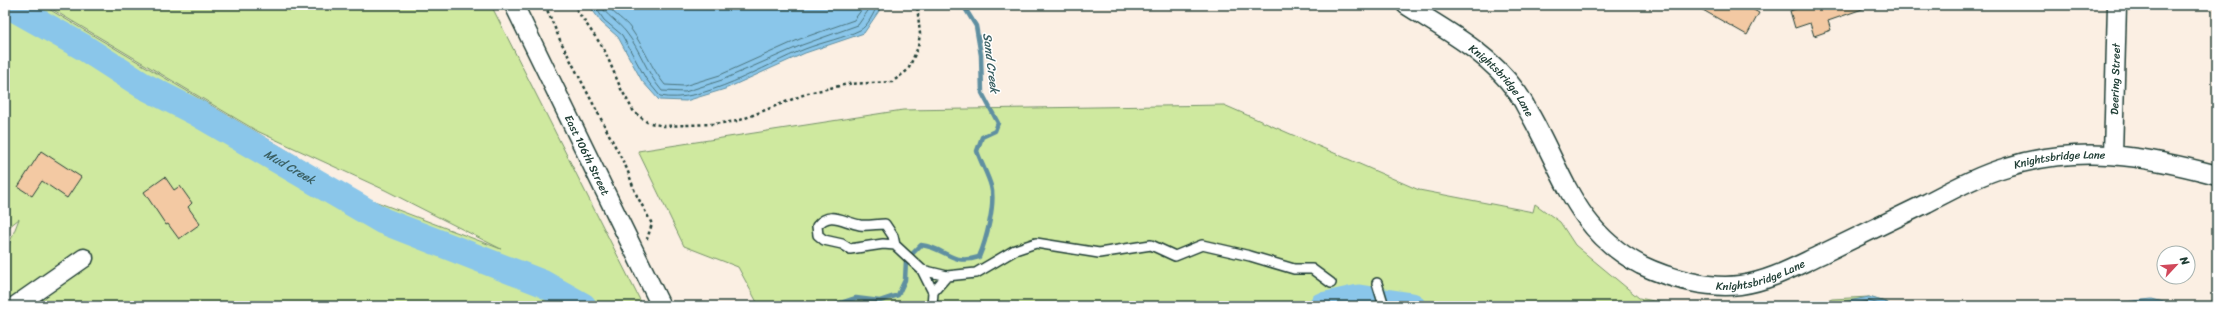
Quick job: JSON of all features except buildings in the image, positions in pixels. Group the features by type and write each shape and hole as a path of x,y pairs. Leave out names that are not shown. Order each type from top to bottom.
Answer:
{"street":[{"name":"East 106th Street","path":"514,5 661,306"},
{"name":"Knightsbridge Lane","path":"1406,5 1468,44 1495,65 1517,92 1568,191 1591,227 1602,238 1642,265 1663,273 1700,283 1739,285 1770,278 1856,238 1952,190 2006,167 2055,156 2112,154 2140,156 2217,175"},
{"name":"Deering Street","path":"2112,154 2117,5"},
{"path":"15,306 84,258"}],"lane":[{"path":"898,247 883,244 850,249 842,244 824,240 818,235 817,226 823,219 830,217 862,225 885,224 898,247 916,262 922,270 933,292 932,306"},
{"path":"922,270 947,276 976,273 1015,250 1036,243 1099,253 1151,245 1175,256 1202,245 1250,256 1294,269 1312,269 1332,283"},
{"path":"933,292 947,276"},
{"path":"1377,283 1384,306"}],"path":[{"path":"545,5 567,54 627,169 635,192 652,224 646,242"},
{"path":"573,5 604,49 621,89 634,112 647,122 663,126 713,124 738,121 808,93 848,84 892,82 908,70 918,47 920,34 917,5"}],"green space":[{"path":"5,5 42,5 369,199 501,249 385,190 257,131 45,5 491,5 643,306 5,306 5,255 19,219 5,230"},
{"path":"1224,105 1419,190 1533,212 1535,204 1560,222 1575,245 1639,298 1678,306 759,306 738,267 684,246 638,151 903,110"},
{"path":"1869,297 1888,303 1891,306 1816,306 1832,299"}],"water":[{"path":"589,5 881,5 879,11 864,33 805,53 725,89 686,101 659,100 642,81 618,37 601,22"},
{"path":"1869,297 1888,303 1891,306 1822,306"},
{"path":"2152,299 2179,306 2086,306"}],"waterway":[{"name":"Mud Creek","path":"8,5 83,47 142,85 197,113 383,221 542,283 583,306"},
{"name":"Sand Creek","path":"832,306 856,298 880,301 898,295 905,280 906,260 921,245 937,249 955,258 969,259 979,257 985,242 990,222 992,193 990,182 977,151 982,137 995,131 998,123 982,93 981,55 976,26 963,5"},
{"name":"Mud Creek","path":"1322,306 1359,298 1412,306"},
{"name":"Sand Creek","path":"815,306 821,306"}]}
